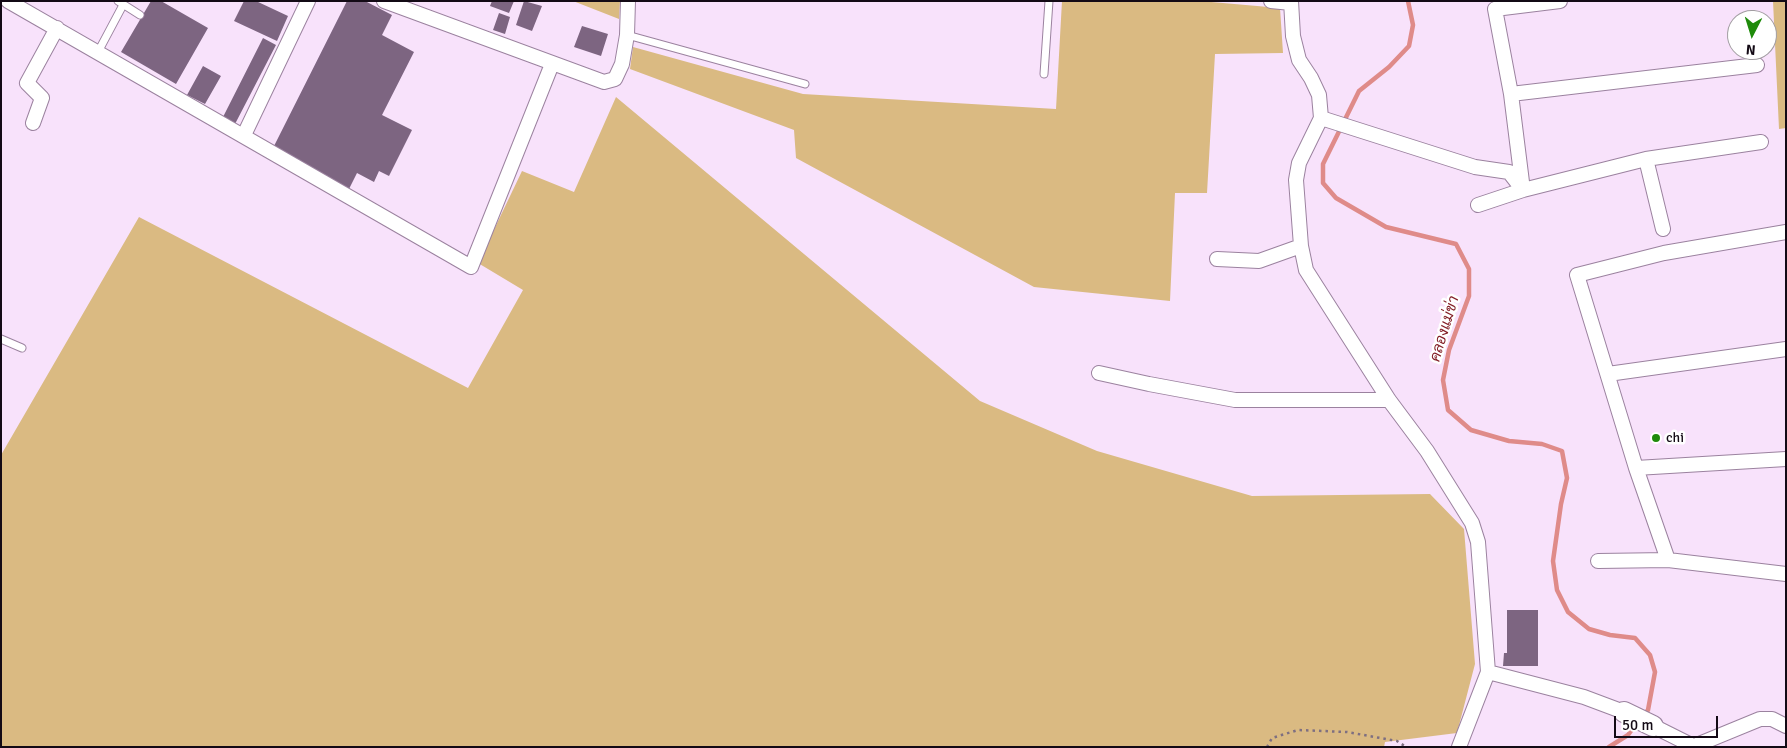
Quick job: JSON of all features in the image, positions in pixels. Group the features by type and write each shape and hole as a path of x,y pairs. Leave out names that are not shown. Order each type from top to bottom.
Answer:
{"street":[{"path":"8,1 470,267 552,64"},
{"path":"244,136 308,1"},
{"path":"384,1 604,82 615,79 622,64 627,35 628,1"},
{"path":"1270,1 1291,2 1293,36 1299,60 1319,95 1326,120 1299,163 1296,180 1301,246 1306,270 1388,400 1427,451 1472,523 1478,542 1488,672 1459,747"},
{"path":"1523,190 1511,94 1494,9 1560,1"},
{"path":"33,123 42,98 27,83 57,28"},
{"path":"1511,94 1757,64"},
{"path":"1326,120 1474,167 1509,172 1523,190"},
{"path":"1478,205 1523,190 1646,159 1761,142"},
{"path":"1646,159 1662,229"},
{"path":"1668,560 1636,468 1577,276 1664,254 1786,232"},
{"path":"1217,259 1259,261 1301,246"},
{"path":"1608,374 1786,349"},
{"path":"1099,373 1235,400 1388,400"},
{"path":"1636,468 1786,459"},
{"path":"1598,561 1668,560 1786,574"},
{"path":"1488,672 1584,697 1624,712 1692,746 1760,719 1772,718 1786,726"}],"lane":[{"path":"1044,74 1049,1"},
{"path":"98,52 121,3 140,15"},
{"path":"627,35 805,84"},
{"path":"1,339 22,348"}],"path":[{"path":"1267,747 1272,738 1298,730 1347,732 1397,741 1406,747"}],"shaded area":[{"path":"573,1 620,1 619,19"},
{"path":"1062,1 1200,1 1280,8 1283,53 1215,54 1207,193 1175,193 1170,301 1034,287 796,158 794,130 630,69 633,47 803,94 1056,109"},
{"path":"1773,1 1786,1 1786,128 1779,129 1776,60 1777,10 1773,10"},
{"path":"616,97 980,401 1097,451 1252,496 1430,494 1464,529 1475,664 1457,733 1385,742 1384,747 1,747 1,455 139,217 468,388 523,290 478,263 522,171 574,192"}],"building":[{"path":"151,1 161,1 208,28 176,84 121,52"},
{"path":"244,1 256,1 288,16 277,41 234,21"},
{"path":"347,1 365,1 392,15 382,35 414,52 382,115 412,130 389,176 379,171 374,182 357,173 349,189 272,150"},
{"path":"492,1 514,1 509,13 490,6"},
{"path":"524,1 542,6 532,31 516,25"},
{"path":"499,13 510,17 505,34 493,30"},
{"path":"582,26 608,34 601,56 574,47"},
{"path":"263,38 276,45 235,124 223,117"},
{"path":"203,66 221,76 205,104 187,95"},
{"path":"1507,610 1538,610 1538,666 1503,666 1504,653 1507,653"}],"waterway":[{"name":"คลองแม่ข่า","path":"1408,1 1413,25 1409,46 1389,67 1359,91 1323,164 1323,183 1336,198 1386,227 1456,244 1469,269 1469,296 1449,350 1443,380 1448,410 1471,430 1509,441 1542,444 1562,451 1567,478 1561,504 1553,561 1557,590 1568,612 1589,629 1610,635 1635,638 1650,655 1655,672 1648,710 1643,716"},
{"name":"คลองแม่ข่า","path":"1609,747 1628,735 1636,724"}],"place":[{"name":"chi","path":"1656,438"}]}
